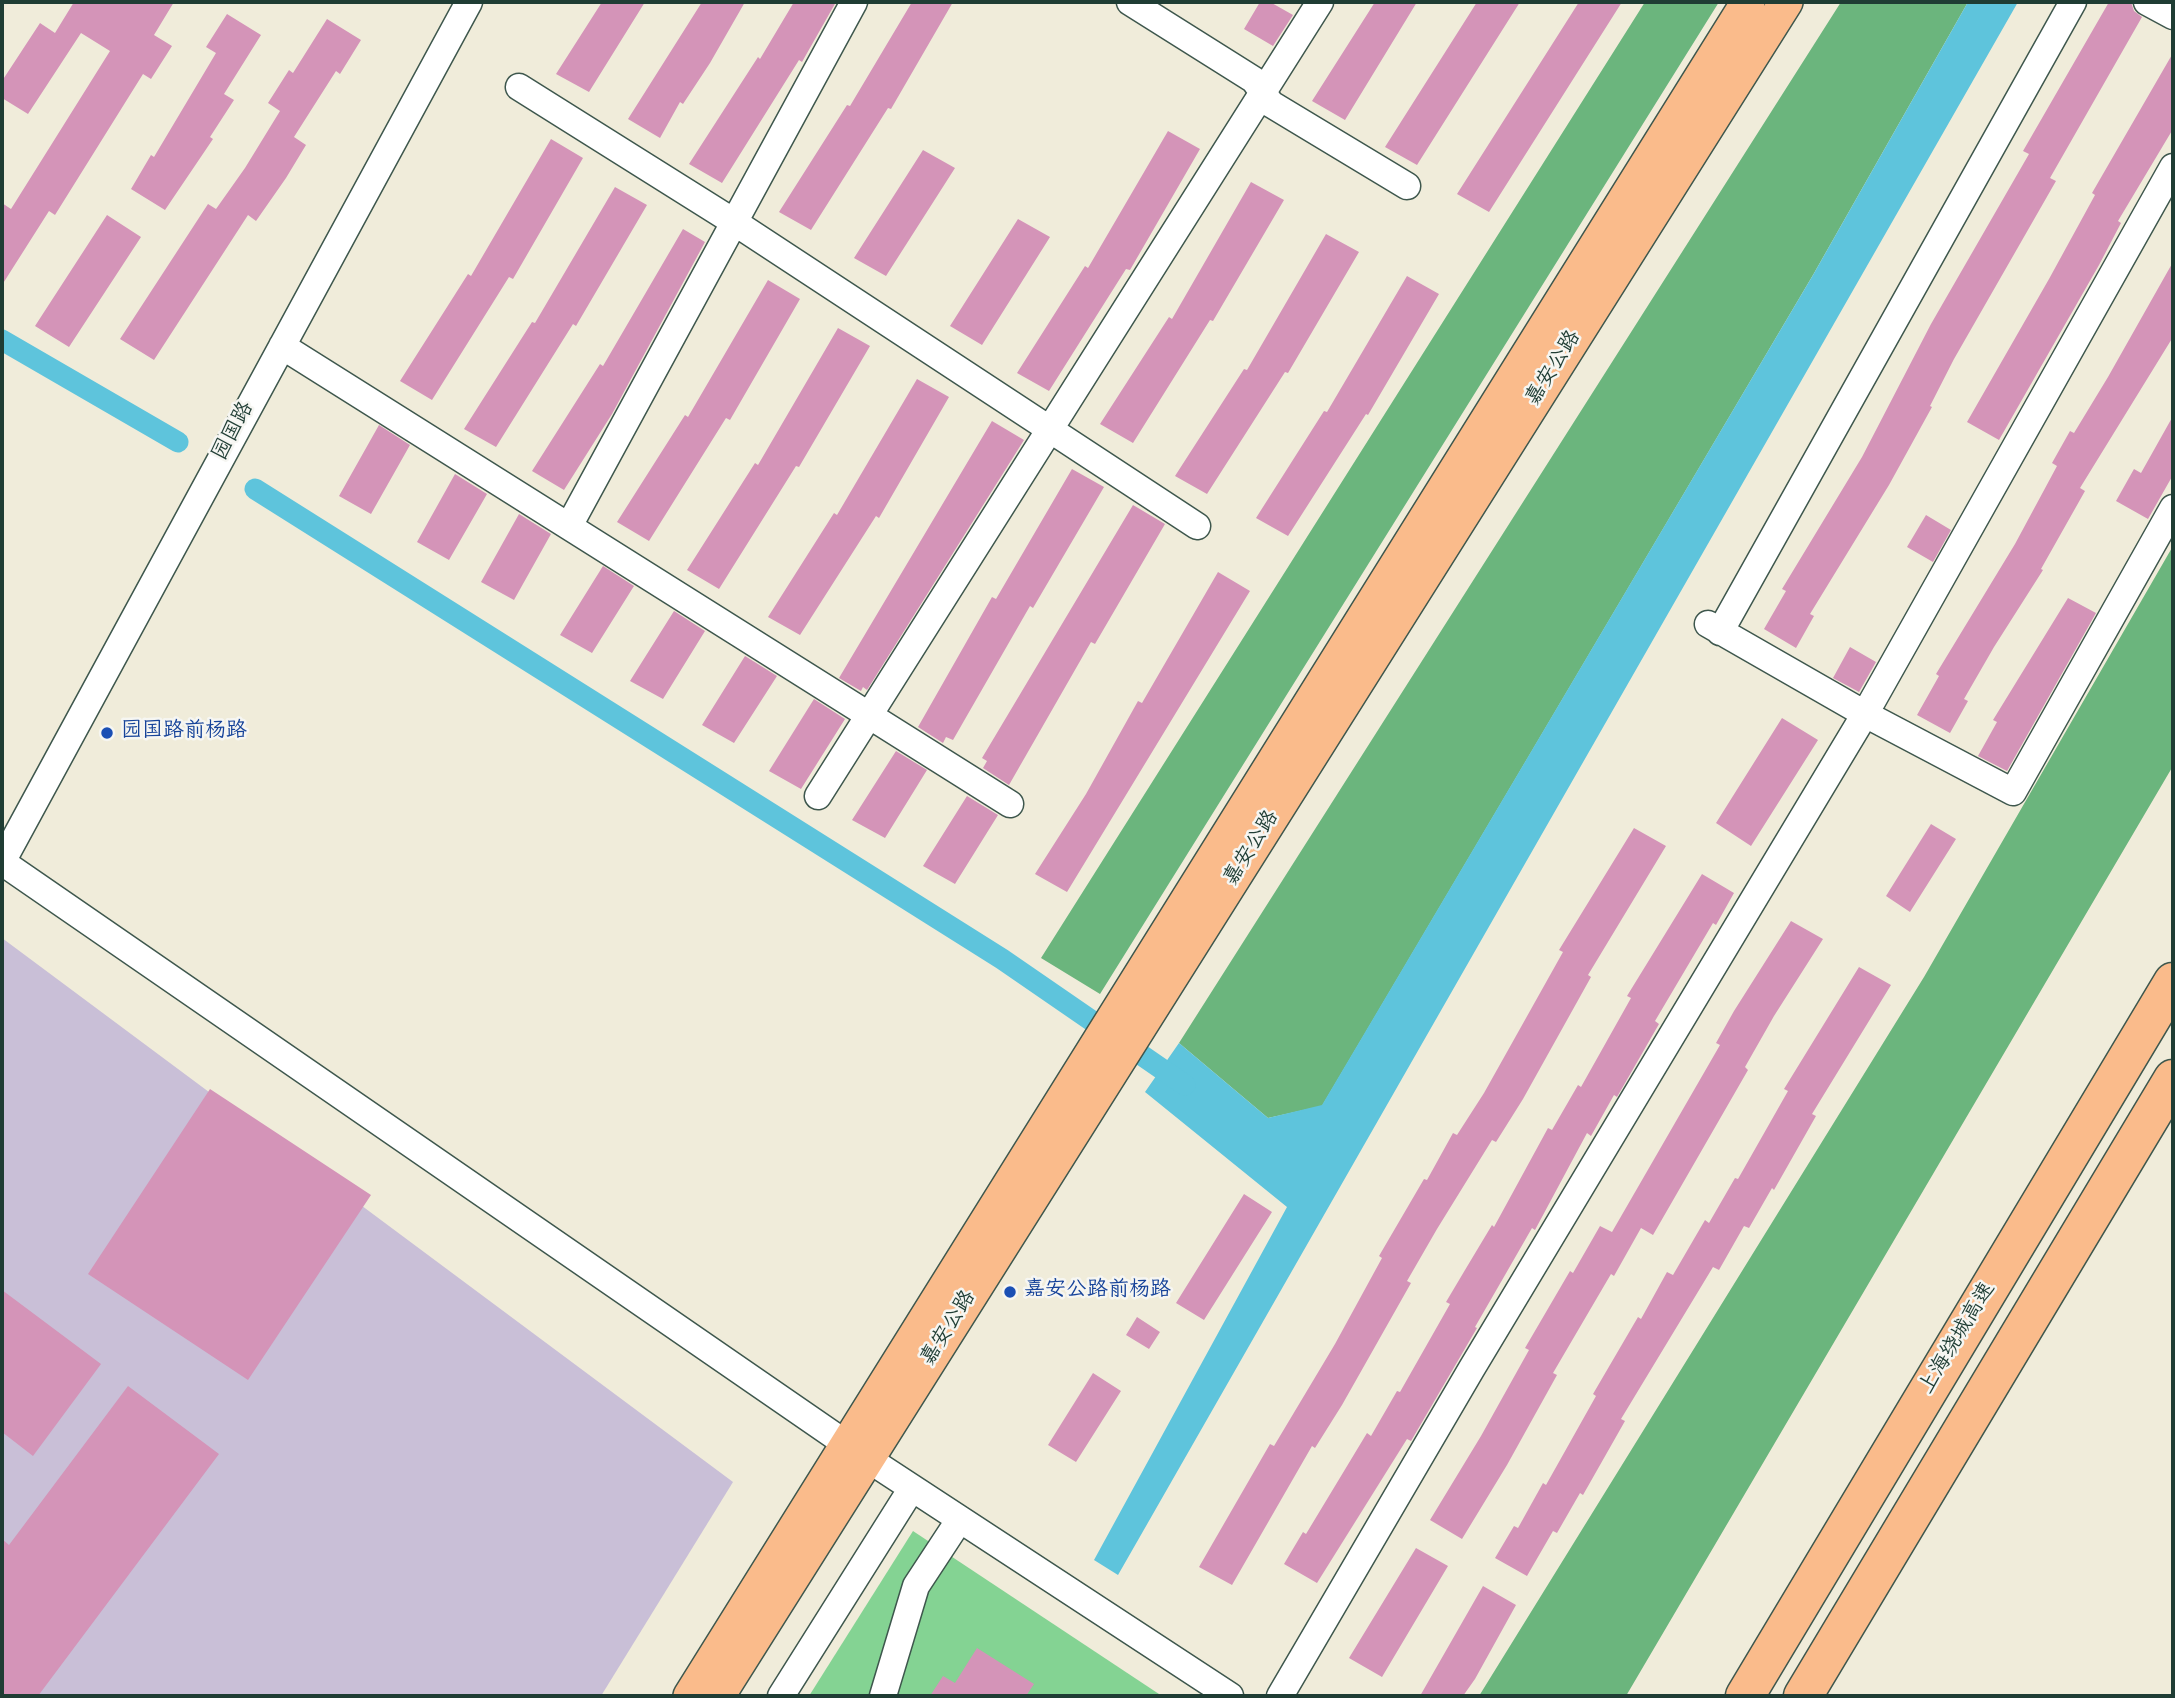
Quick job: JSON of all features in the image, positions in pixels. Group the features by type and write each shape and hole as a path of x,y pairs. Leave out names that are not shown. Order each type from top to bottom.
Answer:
{"highway":[{"name":"上海绕城高速","path":"1745,1696 2173,982"},
{"path":"1803,1696 2173,1079"}],"main road":[{"name":"嘉安公路","path":"1139,1005 1748,2"},
{"name":"嘉安公路","path":"718,1696 858,1452 1101,1065 1786,2"},
{"name":"嘉安公路","path":"690,1696 858,1452"}],"street":[{"name":"园国路","path":"2,862 469,2"},
{"path":"569,526 854,2"},
{"path":"1129,2 1254,80 1271,104 1406,186"},
{"path":"818,796 1320,2"},
{"path":"2073,2 1714,628 1865,714 2013,792 2173,508"},
{"path":"2147,2 2173,16"},
{"path":"519,87 734,222 1197,526"},
{"path":"1280,1696 1472,1368 1865,714 2173,167"},
{"path":"282,346 1010,804"},
{"path":"2,862 858,1452 1230,1696"},
{"path":"781,1696 912,1488"},
{"path":"883,1696 916,1586 960,1519"}],"shaded area":[{"path":"2,938 733,1482 601,1696 2,1696"}],"green space":[{"path":"1645,2 1719,2 1100,994 1041,958"},
{"path":"1841,2 1968,2 1813,275 1322,1106 1268,1118 1179,1043"},
{"path":"2173,546 2173,766 1626,1696 1479,1696 1924,977"},
{"path":"913,1531 1162,1696 809,1696"}],"water":[{"path":"1968,2 2018,2 1118,1575 1094,1560 1287,1207 1145,1092 1179,1043 1268,1118 1322,1105 1813,275"}],"building":[{"path":"74,2 174,2 154,35 172,46 151,79 143,74 55,215 49,211 2,285 2,203 11,209 110,51 81,33 28,114 2,98 2,81 40,23 55,33"},
{"path":"602,2 645,2 589,92 556,74"},
{"path":"702,2 745,2 710,63 683,104 680,102 660,138 628,119"},
{"path":"794,2 836,2 802,62 799,60 722,183 689,164 758,57 760,59"},
{"path":"912,2 953,2 891,109 888,108 811,230 779,212 847,105 850,106"},
{"path":"1260,2 1270,2 1293,15 1273,46 1244,29"},
{"path":"1375,2 1417,2 1345,120 1312,101"},
{"path":"1477,2 1520,2 1417,165 1385,147"},
{"path":"1579,2 1622,2 1489,212 1457,194"},
{"path":"2109,2 2131,2 2134,11 2142,17 2050,178 2056,181 1954,359 1930,406 1932,407 1889,485 1810,614 1814,616 1796,648 1764,629 1786,591 1782,589 1862,457 1931,324 2029,154 2023,151"},
{"path":"227,14 261,35 224,94 234,100 210,137 213,139 165,210 131,189 151,155 154,157 216,53 206,47"},
{"path":"327,19 361,40 340,74 336,71 294,137 306,145 286,178 256,221 248,215 154,360 120,339 208,204 216,209 245,168 280,111 268,103 289,70 293,73"},
{"path":"2173,53 2173,129 2118,221 2121,223 2099,265 1999,440 1967,422 2095,195 2092,193"},
{"path":"1168,131 1200,149 1130,270 1126,269 1049,391 1017,373 1085,266 1088,268"},
{"path":"551,139 583,158 513,279 509,277 432,400 400,381 468,274 471,276"},
{"path":"923,150 955,168 886,276 854,258"},
{"path":"1251,182 1284,200 1213,321 1210,320 1133,443 1100,424 1169,317 1172,319"},
{"path":"615,187 647,205 576,326 573,324 496,447 464,429 532,322 535,323"},
{"path":"107,215 141,237 69,347 35,326"},
{"path":"1018,219 1050,237 982,345 950,326"},
{"path":"683,229 705,242 612,414 564,490 532,471 600,364 603,366"},
{"path":"1326,234 1359,252 1288,373 1285,372 1207,494 1175,476 1244,369 1247,370"},
{"path":"2173,262 2173,337 2080,488 2085,491 2041,569 2043,570 1964,699 1968,701 1950,733 1917,715 1939,676 1936,674 2015,544 2057,466 2052,463 2070,431 2074,433"},
{"path":"1407,276 1439,294 1368,415 1366,414 1288,536 1256,518 1324,411 1327,412"},
{"path":"768,280 800,299 730,420 726,418 649,541 617,522 685,415 688,417"},
{"path":"838,328 870,346 799,467 796,466 719,589 687,570 755,463 758,465"},
{"path":"917,379 949,397 879,518 876,516 800,635 768,617 834,513 837,515"},
{"path":"2173,416 2173,475 2148,519 2116,501 2134,469 2141,473"},
{"path":"992,421 1024,440 867,690 863,687 861,691 839,678"},
{"path":"379,425 410,445 371,514 339,496"},
{"path":"1072,469 1104,487 1033,608 1030,606 953,740 946,737 943,743 918,727 992,597 996,599"},
{"path":"455,474 487,494 449,560 417,542"},
{"path":"1133,505 1165,524 1095,644 1091,642 1009,785 983,768 987,761 982,758"},
{"path":"519,514 551,534 514,600 481,582"},
{"path":"1926,515 1951,530 1933,562 1907,547"},
{"path":"603,566 634,586 592,653 560,635"},
{"path":"1218,572 1250,591 1067,892 1035,874 1086,794 1138,701 1142,703"},
{"path":"2068,598 2096,613 2007,771 1978,756 1997,722 1993,720"},
{"path":"674,611 705,631 663,699 630,681"},
{"path":"1850,647 1876,662 1859,692 1833,678"},
{"path":"745,656 777,676 734,743 702,725"},
{"path":"814,699 845,719 801,789 769,771"},
{"path":"1782,718 1818,740 1751,846 1716,823"},
{"path":"896,751 927,770 885,838 852,820"},
{"path":"967,796 998,815 955,884 923,866"},
{"path":"1931,824 1956,839 1910,912 1886,896"},
{"path":"1634,828 1666,846 1588,975 1591,977 1523,1099 1496,1142 1492,1140 1437,1229 1407,1281 1411,1283 1342,1405 1315,1448 1312,1446 1232,1585 1199,1567 1270,1444 1274,1446 1335,1344 1382,1258 1379,1256 1424,1179 1427,1180 1453,1133 1457,1135 1484,1093 1563,952 1559,950"},
{"path":"1702,874 1734,893 1716,925 1713,923 1655,1021 1659,1024 1617,1097 1614,1095 1591,1136 1587,1133 1535,1230 1532,1228 1411,1441 1407,1439 1317,1583 1284,1564 1303,1532 1306,1534 1367,1433 1371,1436 1397,1391 1400,1392 1450,1304 1446,1302 1492,1225 1494,1227 1548,1128 1552,1130 1578,1085 1581,1087 1631,998 1627,996"},
{"path":"1791,921 1823,939 1774,1016 1745,1067 1748,1070 1653,1235 1641,1228 1614,1276 1611,1274 1553,1373 1557,1375 1507,1465 1462,1539 1430,1520 1481,1436 1529,1350 1525,1348 1570,1271 1573,1273 1600,1226 1612,1232 1720,1045 1716,1043 1734,1011"},
{"path":"1859,967 1891,985 1812,1114 1816,1116 1774,1190 1772,1188 1749,1228 1744,1226 1719,1270 1713,1267 1621,1419 1625,1421 1583,1495 1580,1493 1557,1533 1553,1531 1527,1576 1495,1558 1514,1526 1518,1528 1543,1483 1546,1485 1596,1396 1593,1394 1638,1317 1641,1319 1667,1272 1673,1275 1705,1220 1709,1223 1735,1178 1738,1179 1788,1091 1784,1089"},
{"path":"210,1089 371,1195 248,1380 88,1274"},
{"path":"1244,1194 1272,1212 1204,1320 1176,1303"},
{"path":"2,1290 101,1364 33,1456 2,1432"},
{"path":"1137,1317 1160,1332 1149,1349 1126,1335"},
{"path":"1093,1373 1121,1391 1076,1462 1048,1445"},
{"path":"128,1386 219,1454 38,1696 2,1696 2,1539 9,1545"},
{"path":"1416,1548 1448,1566 1382,1677 1349,1658"},
{"path":"1483,1586 1516,1605 1475,1679 1463,1696 1420,1696"},
{"path":"977,1648 1034,1684 1026,1696 930,1696 943,1676 955,1683"}],"waterway":[{"path":"2,340 178,442"},
{"path":"255,489 1002,959 1185,1085"}],"place":[{"name":"园国路前杨路","path":"107,733"},
{"name":"嘉安公路前杨路","path":"1010,1292"}]}
